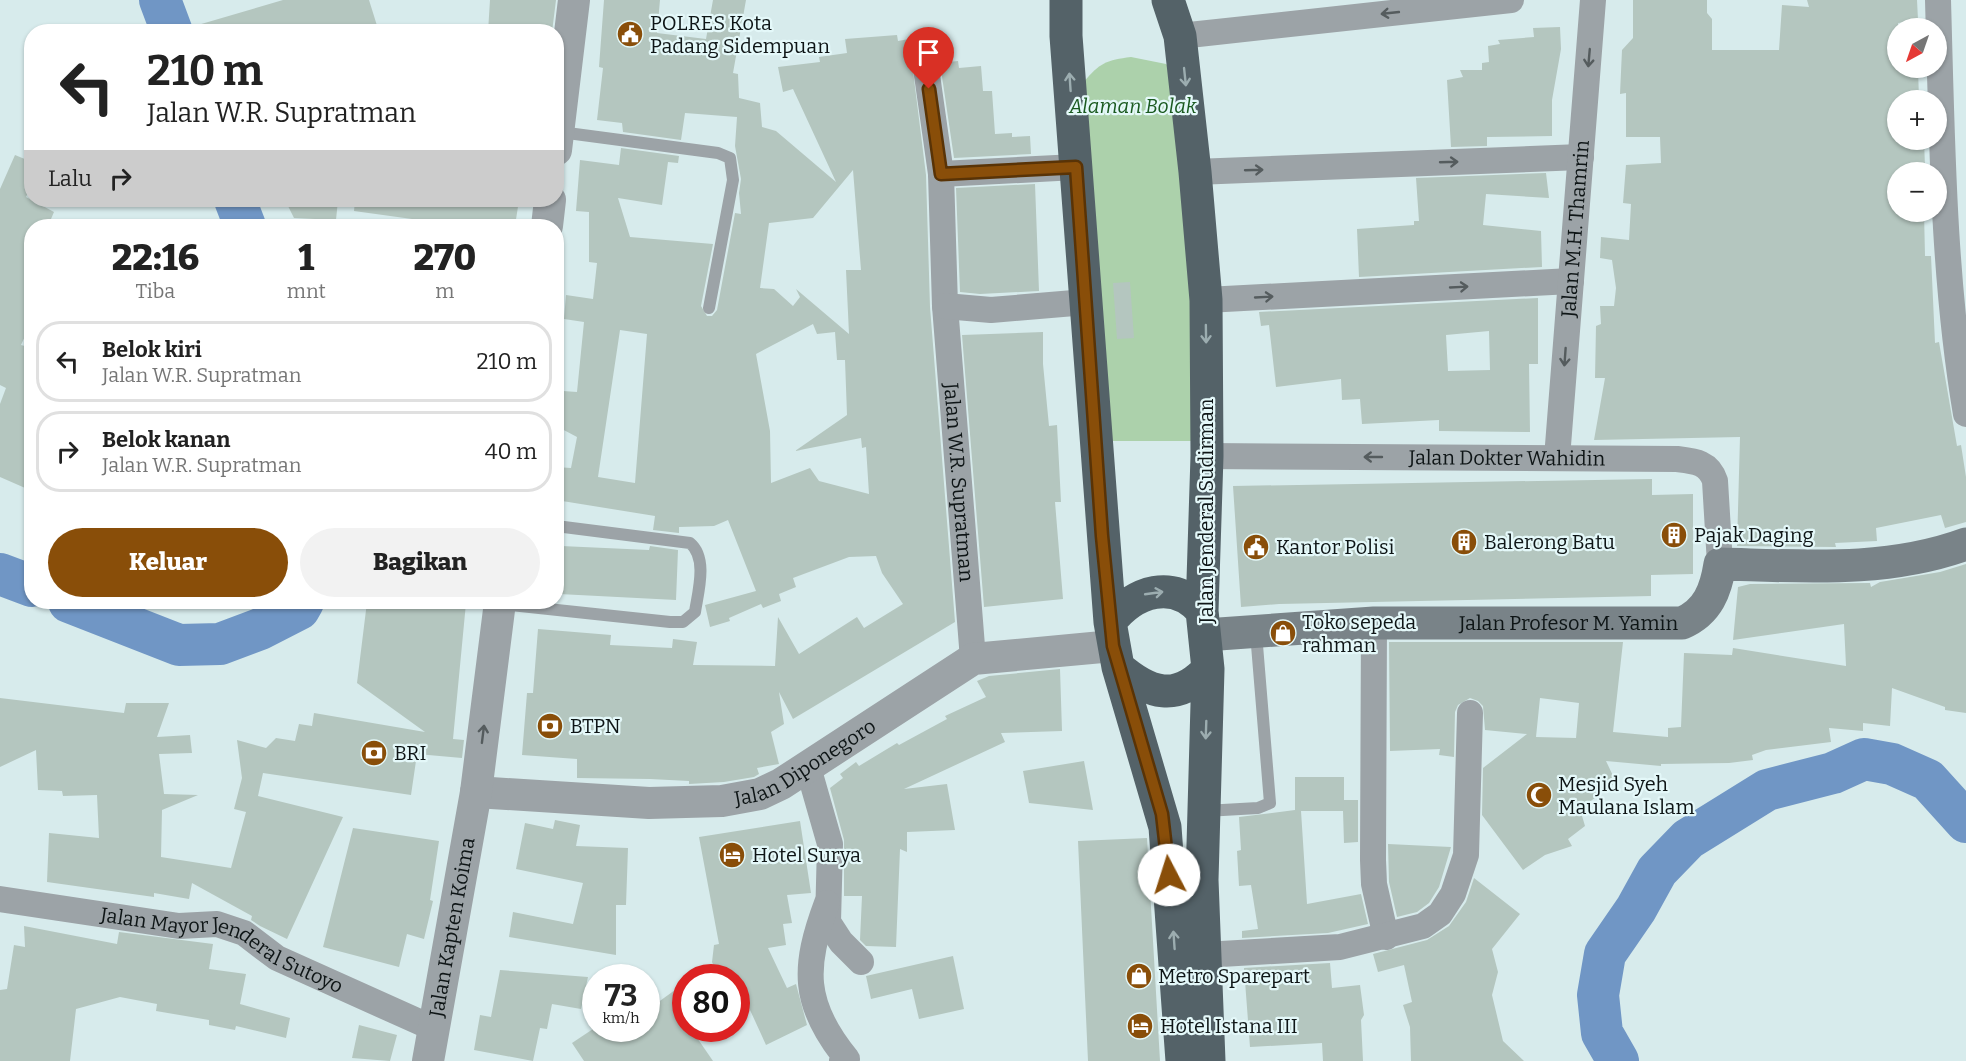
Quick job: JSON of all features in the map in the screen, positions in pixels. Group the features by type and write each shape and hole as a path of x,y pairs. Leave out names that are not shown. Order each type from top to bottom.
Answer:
{"highway":[{"path":"1066,0 1086,302 1114,645 1165,827 1182,1061"},
{"name":"Jalan Jenderal Sudirman","path":"1168,0 1180,36 1206,300 1207,456 1204,623 1208,669 1204,811 1204,955 1209,1061"},
{"path":"1114,645 1136,598 1157,592 1182,594 1204,623"},
{"path":"1114,645 1142,686 1166,692 1195,682 1208,669"}],"main road":[{"path":"1720,564 1811,566 1901,562 1923,559 1966,544"},
{"name":"Jalan Profesor M. Yamin","path":"1204,623 1256,631 1374,622 1682,623 1696,615 1709,601 1717,584 1720,564"}],"street":[{"path":"564,88 574,0"},
{"path":"1180,36 1511,0"},
{"name":"Jalan M.H. Thamrin","path":"1557,458 1593,0"},
{"path":"1938,0 1946,213 1956,345 1966,414"},
{"name":"Jalan W.R. Supratman","path":"926,68 941,174 945,306 974,659"},
{"path":"1195,172 1581,157"},
{"path":"941,174 1076,167"},
{"path":"1206,300 1571,281"},
{"path":"945,306 991,310 1086,302"},
{"name":"Jalan Dokter Wahidin","path":"1207,456 1677,459 1704,465 1715,481 1720,564"},
{"name":"Jalan Kapten Koima","path":"428,1061 476,792 499,609"},
{"path":"1374,622 1373,860 1374,884 1386,937"},
{"name":"Jalan Diponegoro","path":"476,792 649,803 722,801 760,794 808,767 974,659 1114,645"},
{"path":"1204,955 1315,950 1386,937 1423,926 1432,920 1446,905 1460,878 1466,855 1470,713"},
{"path":"808,767 830,844 827,916 832,929 861,962"},
{"name":"Jalan Mayor Jenderal Sutoyo","path":"0,899 179,926 217,924 244,933 277,957 435,1029"},
{"path":"827,903 811,953 813,1002 831,1040 847,1059 842,1061"}],"lane":[{"path":"564,141 718,153 730,158 733,180 709,308"},
{"path":"560,609 683,622 695,612 700,558 697,549 690,543 564,527"},
{"path":"1204,811 1258,808 1270,803 1256,631"}],"green space":[{"name":"Alaman Bolak","path":"1131,57 1166,64 1179,76 1203,441 1112,441 1084,82 1094,70 1104,63"}],"building":[{"path":"283,0 369,0 376,24 201,24"},
{"path":"490,0 556,0 553,24 488,24"},
{"path":"604,0 660,0 657,33 706,39 713,0 746,0 733,73 738,74 739,98 760,103 762,127 776,131 836,182 793,89 783,92 778,67 820,62 819,57 847,53 845,39 897,35 898,41 909,39 926,175 930,307 955,622 793,719 779,692 784,724 771,732 779,764 757,768 759,774 754,777 689,784 689,781 577,778 577,759 522,755 527,693 533,693 538,629 611,635 610,645 672,648 673,639 697,642 693,665 775,666 778,617 799,654 857,617 864,628 903,604 882,573 876,556 849,557 793,578 796,587 779,594 781,601 763,608 761,604 729,618 730,621 710,627 705,605 756,591 728,520 714,526 679,527 679,533 653,530 655,516 564,501 564,468 571,468 577,437 564,430 564,391 577,392 584,322 564,319 566,295 593,299 597,263 589,262 589,212 576,211 580,160 619,165 621,148 679,156 678,163 668,162 662,205 618,198 630,237 713,244 701,306 707,316 712,316 717,310 735,213 741,214 739,193 741,179 735,146 737,117 685,113 681,140 623,132 622,123 597,120 603,68 599,67","holes":["853,170 861,270 846,270 849,334 796,289 800,297 793,306 774,289 760,288 769,223 813,218","813,324 817,334 835,332 837,360 845,360 847,415 795,451 861,438 862,448 866,447 869,494 819,481 810,468 771,483 770,431 756,354","620,330 647,334 635,483 598,477"]},
{"path":"1633,0 1707,0 1707,13 1712,19 1712,50 1779,50 1782,5 1809,7 1807,0 1917,0 1918,18 1887,18 1887,78 1918,78 1919,90 1887,90 1887,150 1924,150 1925,162 1887,162 1887,222 1924,222 1925,256 1931,256 1935,343 1939,342 1957,446 1961,445 1966,477 1966,522 1945,528 1941,515 1876,528 1877,541 1835,543 1836,547 1737,546 1740,437 1594,440 1605,378 1595,378 1596,326 1601,324 1600,306 1614,306 1616,288 1612,260 1600,258 1601,237 1629,240 1631,204 1623,203 1626,165 1661,163 1660,137 1626,137 1626,93 1620,94 1622,50 1633,38"},
{"path":"1560,27 1561,49 1552,100 1552,136 1487,137 1487,146 1451,147 1447,80 1463,77 1460,70 1482,70 1482,63 1489,62 1488,46 1500,44 1498,40 1534,37 1533,28"},
{"path":"958,61 959,68 981,66 983,91 992,91 995,134 1012,133 1012,137 1030,136 1031,154 954,158 940,63"},
{"path":"15,155 24,159 24,207 45,207 54,212 51,219 24,219 24,338 21,345 24,346 24,488 0,477 0,404 6,388 0,385 0,189"},
{"path":"1546,173 1549,198 1486,194 1483,225 1541,231 1542,267 1359,277 1357,229 1414,225 1414,221 1419,221 1416,178"},
{"path":"1035,184 1039,291 980,294 960,292 956,188"},
{"path":"288,207 337,207 336,219 294,218"},
{"path":"354,207 518,207 516,219 412,219 354,211"},
{"path":"1130,282 1134,338 1117,339 1113,283"},
{"path":"1538,298 1538,364 1529,364 1530,432 1439,431 1439,420 1362,424 1360,399 1342,400 1341,379 1276,387 1269,325 1261,326 1259,312","holes":["1489,331 1490,370 1448,371 1446,335"]},
{"path":"1043,332 1043,364 1049,426 1057,425 1061,502 1055,502 1063,599 984,607 962,335"},
{"name":"Balerong Batu","path":"1652,479 1652,495 1693,494 1693,574 1651,575 1651,596 1279,604 1241,607 1233,486"},
{"path":"564,546 649,550 650,546 678,550 676,600 564,594"},
{"path":"1966,564 1966,713 1945,710 1945,707 1892,688 1890,726 1863,723 1863,731 1829,728 1831,742 1766,750 1752,755 1753,760 1729,763 1661,764 1661,766 1606,761 1616,782 1580,809 1585,826 1568,839 1572,846 1545,855 1523,870 1482,815 1483,768 1527,734 1485,730 1483,706 1470,698 1458,705 1455,712 1454,757 1439,755 1440,749 1390,751 1389,642 1623,642 1613,732 1668,737 1668,728 1681,727 1684,653 1732,655 1733,648 1846,666 1844,624 1733,640 1738,587 1750,584 1870,583 1871,587 1880,582 1940,572","holes":["1540,698 1579,703 1576,738 1536,737"]},
{"path":"366,609 465,609 453,739 464,740 462,758 417,754 411,795 263,773 258,796 343,817 287,939 260,926 251,920 252,916 192,883 189,899 154,893 154,897 47,882 49,833 99,838 97,795 63,796 62,791 38,790 36,750 0,767 0,698 124,713 126,703 169,703 157,737 190,735 192,753 159,754 164,794 198,795 162,810 161,857 231,868 246,812 234,809 242,778 237,740 266,748 276,738 295,741 299,724 312,726 314,713 425,732 357,683"},
{"path":"1060,669 1062,731 1001,733 1005,742 904,789 947,784 955,830 907,832 907,852 900,849 896,947 866,946 860,940 862,896 844,896 844,840 830,788 843,778 840,774 856,762 859,766 897,743 899,745 947,719 945,716 986,697 977,681 989,676"},
{"path":"1084,761 1093,810 1029,803 1023,771"},
{"path":"1295,777 1344,777 1344,800 1358,800 1358,842 1344,843 1343,811 1301,811 1307,904 1361,894 1368,924 1328,933 1242,938 1242,931 1258,929 1251,885 1239,886 1237,851 1241,850 1239,817 1295,810"},
{"path":"555,820 580,825 576,846 628,848 626,905 616,905 616,955 509,937 513,912 573,924 583,883 516,869 525,823 553,829"},
{"path":"800,821 811,893 787,895 792,923 783,924 786,945 768,948 787,988 796,984 807,1025 766,1045 750,1010 750,964 713,964 712,962 714,945 719,944 699,837"},
{"path":"353,828 439,841 430,900 433,901 424,939 407,934 399,967 323,947"},
{"path":"1147,838 1160,1061 1088,1061 1078,841"},
{"path":"1388,844 1451,847 1439,887 1429,903 1417,912 1397,917 1389,882"},
{"path":"1474,878 1520,914 1492,949 1498,972 1492,995 1503,1041 1524,1061 1411,1061 1410,1027 1403,1005 1412,1002 1404,965 1378,972 1373,954 1427,940 1449,926 1466,902"},
{"path":"24,926 117,944 119,932 213,944 209,969 246,974 240,1004 290,1018 286,1038 236,1026 235,1030 209,1025 209,1020 156,1011 157,1004 120,997 76,1009 70,1061 0,1061 0,990 7,989 14,945 25,947"},
{"path":"953,956 964,1009 919,1019 912,989 871,999 866,976"},
{"path":"1330,963 1332,988 1360,985 1364,1015 1361,1020 1363,1061 1323,1061 1322,1043 1250,1047 1244,968"},
{"path":"500,970 582,977 581,1009 552,1004 547,1029 540,1028 533,1061 474,1050 480,1015 491,1017"},
{"path":"672,992 672,1042 700,1042 713,1061 584,1061 572,1043 582,1036 582,1042 660,1042 660,1001"},
{"path":"359,1025 397,1035 390,1061 352,1058"}],"waterway":[{"path":"160,0 169,24"},
{"path":"238,207 242,219"},
{"path":"0,574 24,583"},
{"path":"87,609 179,645 220,644 260,629 299,609"},
{"path":"1618,1061 1602,1033 1598,995 1605,954 1636,909 1657,871 1688,839 1767,790 1833,773 1864,759 1892,764 1928,780 1966,822"}],"place":[{"name":"POLRES Kota Padang Sidempuan","path":"630,34"},
{"name":"Pajak Daging","path":"1674,535"},
{"name":"Balerong Batu","path":"1464,542"},
{"name":"Kantor Polisi","path":"1256,547"},
{"name":"Toko sepeda rahman","path":"1283,633"},
{"name":"BTPN","path":"550,726"},
{"name":"BRI","path":"374,753"},
{"name":"Mesjid Syeh Maulana Islam","path":"1539,795"},
{"name":"Hotel Surya","path":"732,855"},
{"name":"Metro Sparepart","path":"1139,976"},
{"name":"Hotel Istana III","path":"1140,1026"}],"route":[{"path":"929,89 941,174 1076,167 1102,536 1113,646 1159,801 1165,827 1169,875"}]}
